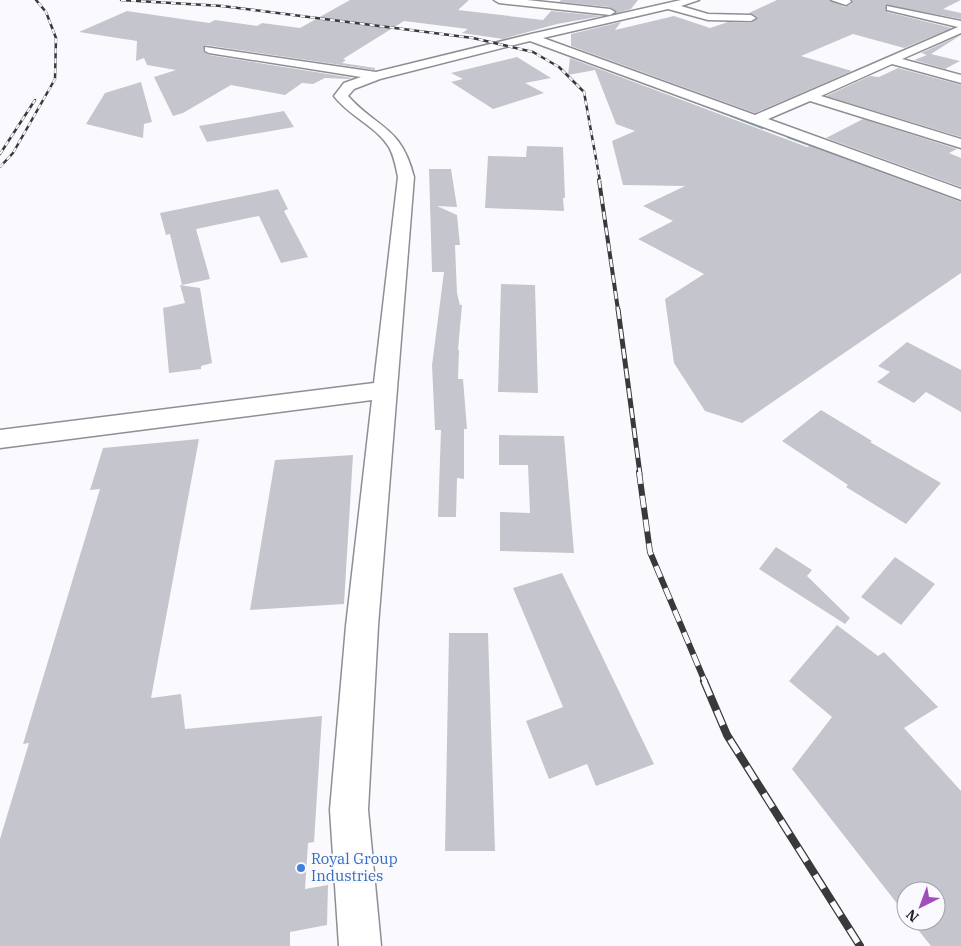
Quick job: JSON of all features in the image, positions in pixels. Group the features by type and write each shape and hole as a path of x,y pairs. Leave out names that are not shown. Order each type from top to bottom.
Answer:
{"street":[{"path":"498,0 630,15"},
{"path":"360,946 349,810 362,626 406,177 403,160 391,139 382,129 346,102 341,96 343,90 376,76 532,37 694,0"},
{"path":"668,6 708,16 750,18"},
{"path":"891,8 961,28"},
{"path":"757,119 961,28"},
{"path":"532,37 961,195"},
{"path":"209,49 376,76"},
{"path":"890,60 961,79"},
{"path":"809,96 961,144"},
{"path":"0,439 385,390"}],"building":[{"path":"350,0 469,0 458,10 543,20 551,11 602,16 557,24 503,39 462,33 468,29 404,21 343,59 346,60 342,63 375,68 375,70 205,45 203,51 209,55 353,78 325,78 313,84 302,83 285,95 231,85 183,113 173,116 154,77 176,70 147,65 144,58 136,61 137,41 79,32 127,11 209,23 215,20 257,26 262,23 300,28"},
{"path":"561,0 638,0 631,9 617,13 610,7 559,2"},
{"path":"777,0 829,0 845,7 852,4 852,0 961,0 943,9 961,13 961,19 886,5 887,12 952,28 904,48 853,34 801,56 852,71 755,113 571,46 571,34 621,22 615,30 674,16 710,28 728,22 751,23 758,17 749,13"},
{"path":"961,35 931,54 960,61 945,69 914,60 927,55 921,53"},
{"path":"517,57 551,78 525,83 544,93 493,109 451,82 463,79 451,73"},
{"path":"570,58 807,147 810,146 961,202 961,273 742,423 705,411 674,363 665,299 704,274 638,239 673,221 643,206 685,186 623,185 612,141 635,131 616,124 595,70 568,75"},
{"path":"898,68 961,85 961,137 826,96 870,76 879,77"},
{"path":"141,82 152,122 144,124 143,138 86,124 105,93"},
{"path":"284,111 294,127 207,142 199,126"},
{"path":"863,119 957,149 949,153 961,158 961,187 826,138"},
{"path":"527,146 563,147 564,211 485,208 488,156 526,157"},
{"path":"429,169 451,169 457,207 437,206 457,215 460,245 455,245 457,293 460,305 462,305 458,350 458,379 463,379 467,429 464,429 464,479 457,478 456,517 438,517 441,430 435,430 432,365 444,272 432,272"},
{"path":"278,189 288,209 284,211 308,257 281,263 259,216 196,229 210,279 182,285 170,234 166,235 160,213"},
{"path":"501,284 535,285 538,393 498,392"},
{"path":"180,285 200,288 212,363 201,366 201,369 169,373 163,308 185,303"},
{"path":"907,342 961,370 961,412 926,392 914,403 877,382 890,372 878,366"},
{"path":"821,410 872,441 870,442 941,483 906,524 846,487 848,485 782,441"},
{"path":"499,435 564,436 574,553 500,551 500,512 530,513 528,465 499,465"},
{"path":"199,439 151,698 181,694 185,729 322,716 314,842 308,843 305,889 328,885 327,925 290,932 290,946 0,946 0,839 29,743 23,744 100,489 90,490 103,448"},
{"path":"353,455 344,604 250,610 275,460"},
{"path":"776,547 812,570 807,576 850,618 845,624 759,569"},
{"path":"895,557 935,584 901,625 861,597"},
{"path":"562,573 654,764 596,786 587,764 549,779 526,721 563,707 513,588"},
{"path":"837,625 878,656 884,652 938,707 904,728 961,791 961,946 931,946 919,931 946,931 946,881 896,881 896,902 792,769 832,717 789,681"},
{"path":"449,633 488,633 495,851 445,851"}],"waterway":[{"path":"605,68 633,79"},
{"path":"686,98 763,128"},
{"path":"788,137 961,200"}],"railway":[{"path":"0,167 13,153 55,79 56,38 46,12 36,0"},
{"path":"121,0 222,6 473,38 533,52 559,67 584,92 600,181"},
{"path":"0,154 35,100"},
{"path":"599,180 618,310"},
{"path":"618,309 640,474"},
{"path":"639,472 650,552 705,682"},
{"path":"704,681 727,735 860,946"}],"place":[{"name":"Royal Group Industries","path":"301,868"}]}
